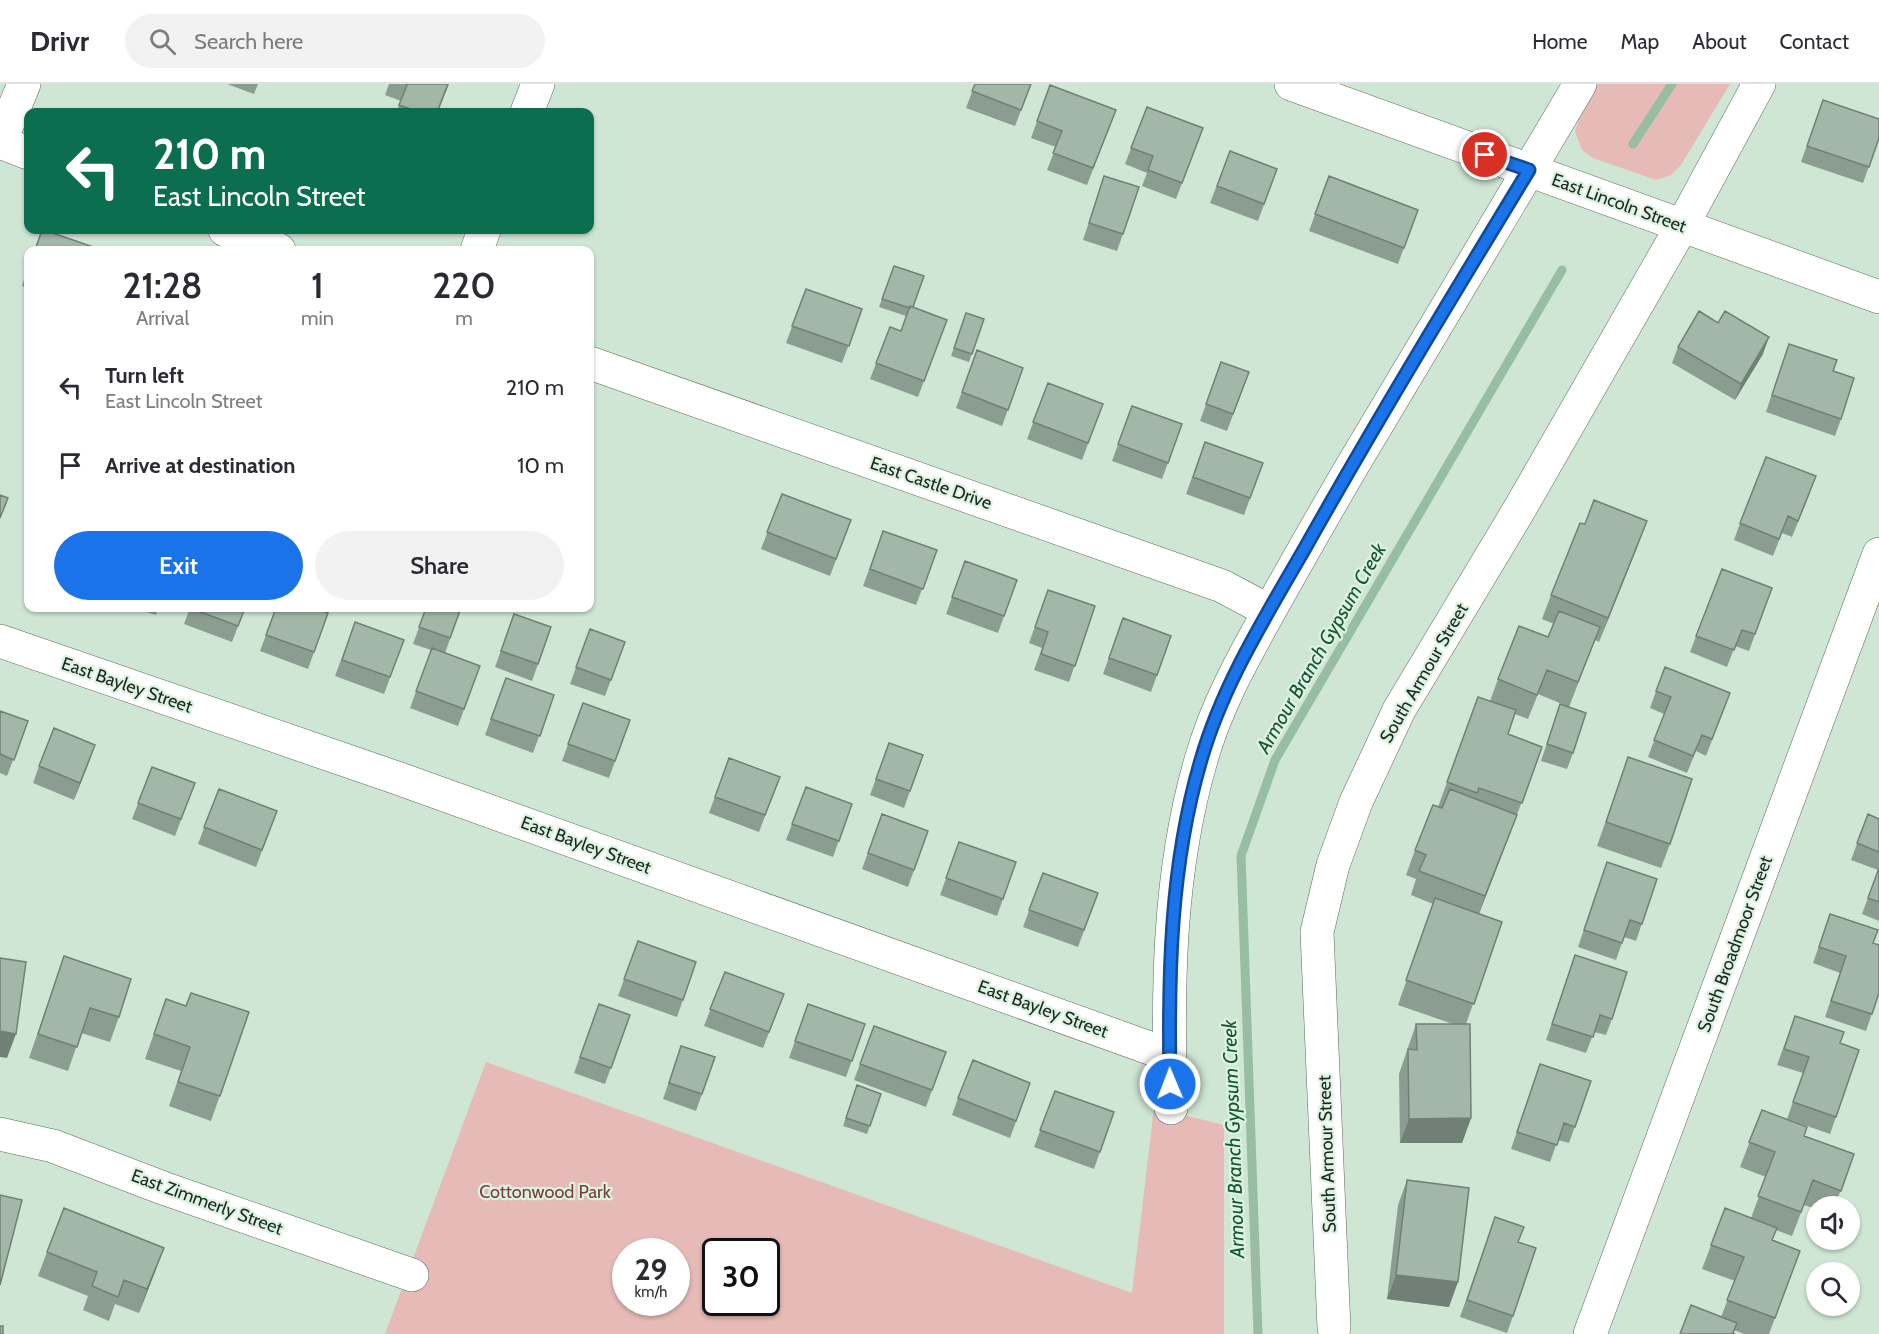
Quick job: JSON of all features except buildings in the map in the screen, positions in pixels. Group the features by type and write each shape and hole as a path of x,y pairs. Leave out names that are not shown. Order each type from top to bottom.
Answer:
{"street":[{"path":"24,84 0,142 24,151"},
{"path":"529,108 538,84"},
{"name":"East Lincoln Street","path":"1291,84 1879,297"},
{"path":"1171,1108 1170,968 1176,879 1185,820 1201,759 1219,706 1328,507 1580,84"},
{"name":"South Armour Street","path":"1334,1328 1317,932 1333,865 1356,802 1399,710 1520,510 1682,226 1759,84"},
{"path":"236,234 268,246"},
{"name":"East Castle Drive","path":"594,364 1222,586 1269,611"},
{"name":"South Broadmoor Street","path":"1590,1334 1879,554"},
{"name":"East Bayley Street","path":"0,641 400,778 1169,1055"},
{"name":"East Zimmerly Street","path":"0,1134 53,1146 163,1188 412,1275"}],"green space":[{"path":"1598,84 1730,84 1681,165 1671,175 1656,180 1593,158 1582,150 1575,131 1582,110"},
{"name":"Cottonwood Park","path":"486,1062 1132,1293 1154,1108 1224,1125 1224,1334 385,1334"}],"waterway":[{"name":"Armour Branch Gypsum Creek","path":"1633,144 1672,84"},
{"name":"Armour Branch Gypsum Creek","path":"1258,1334 1241,856 1275,760 1562,270"}],"route":[{"path":"1170,1084 1170,968 1176,879 1185,820 1201,759 1219,706 1242,659 1328,507 1529,170 1485,155"}]}
